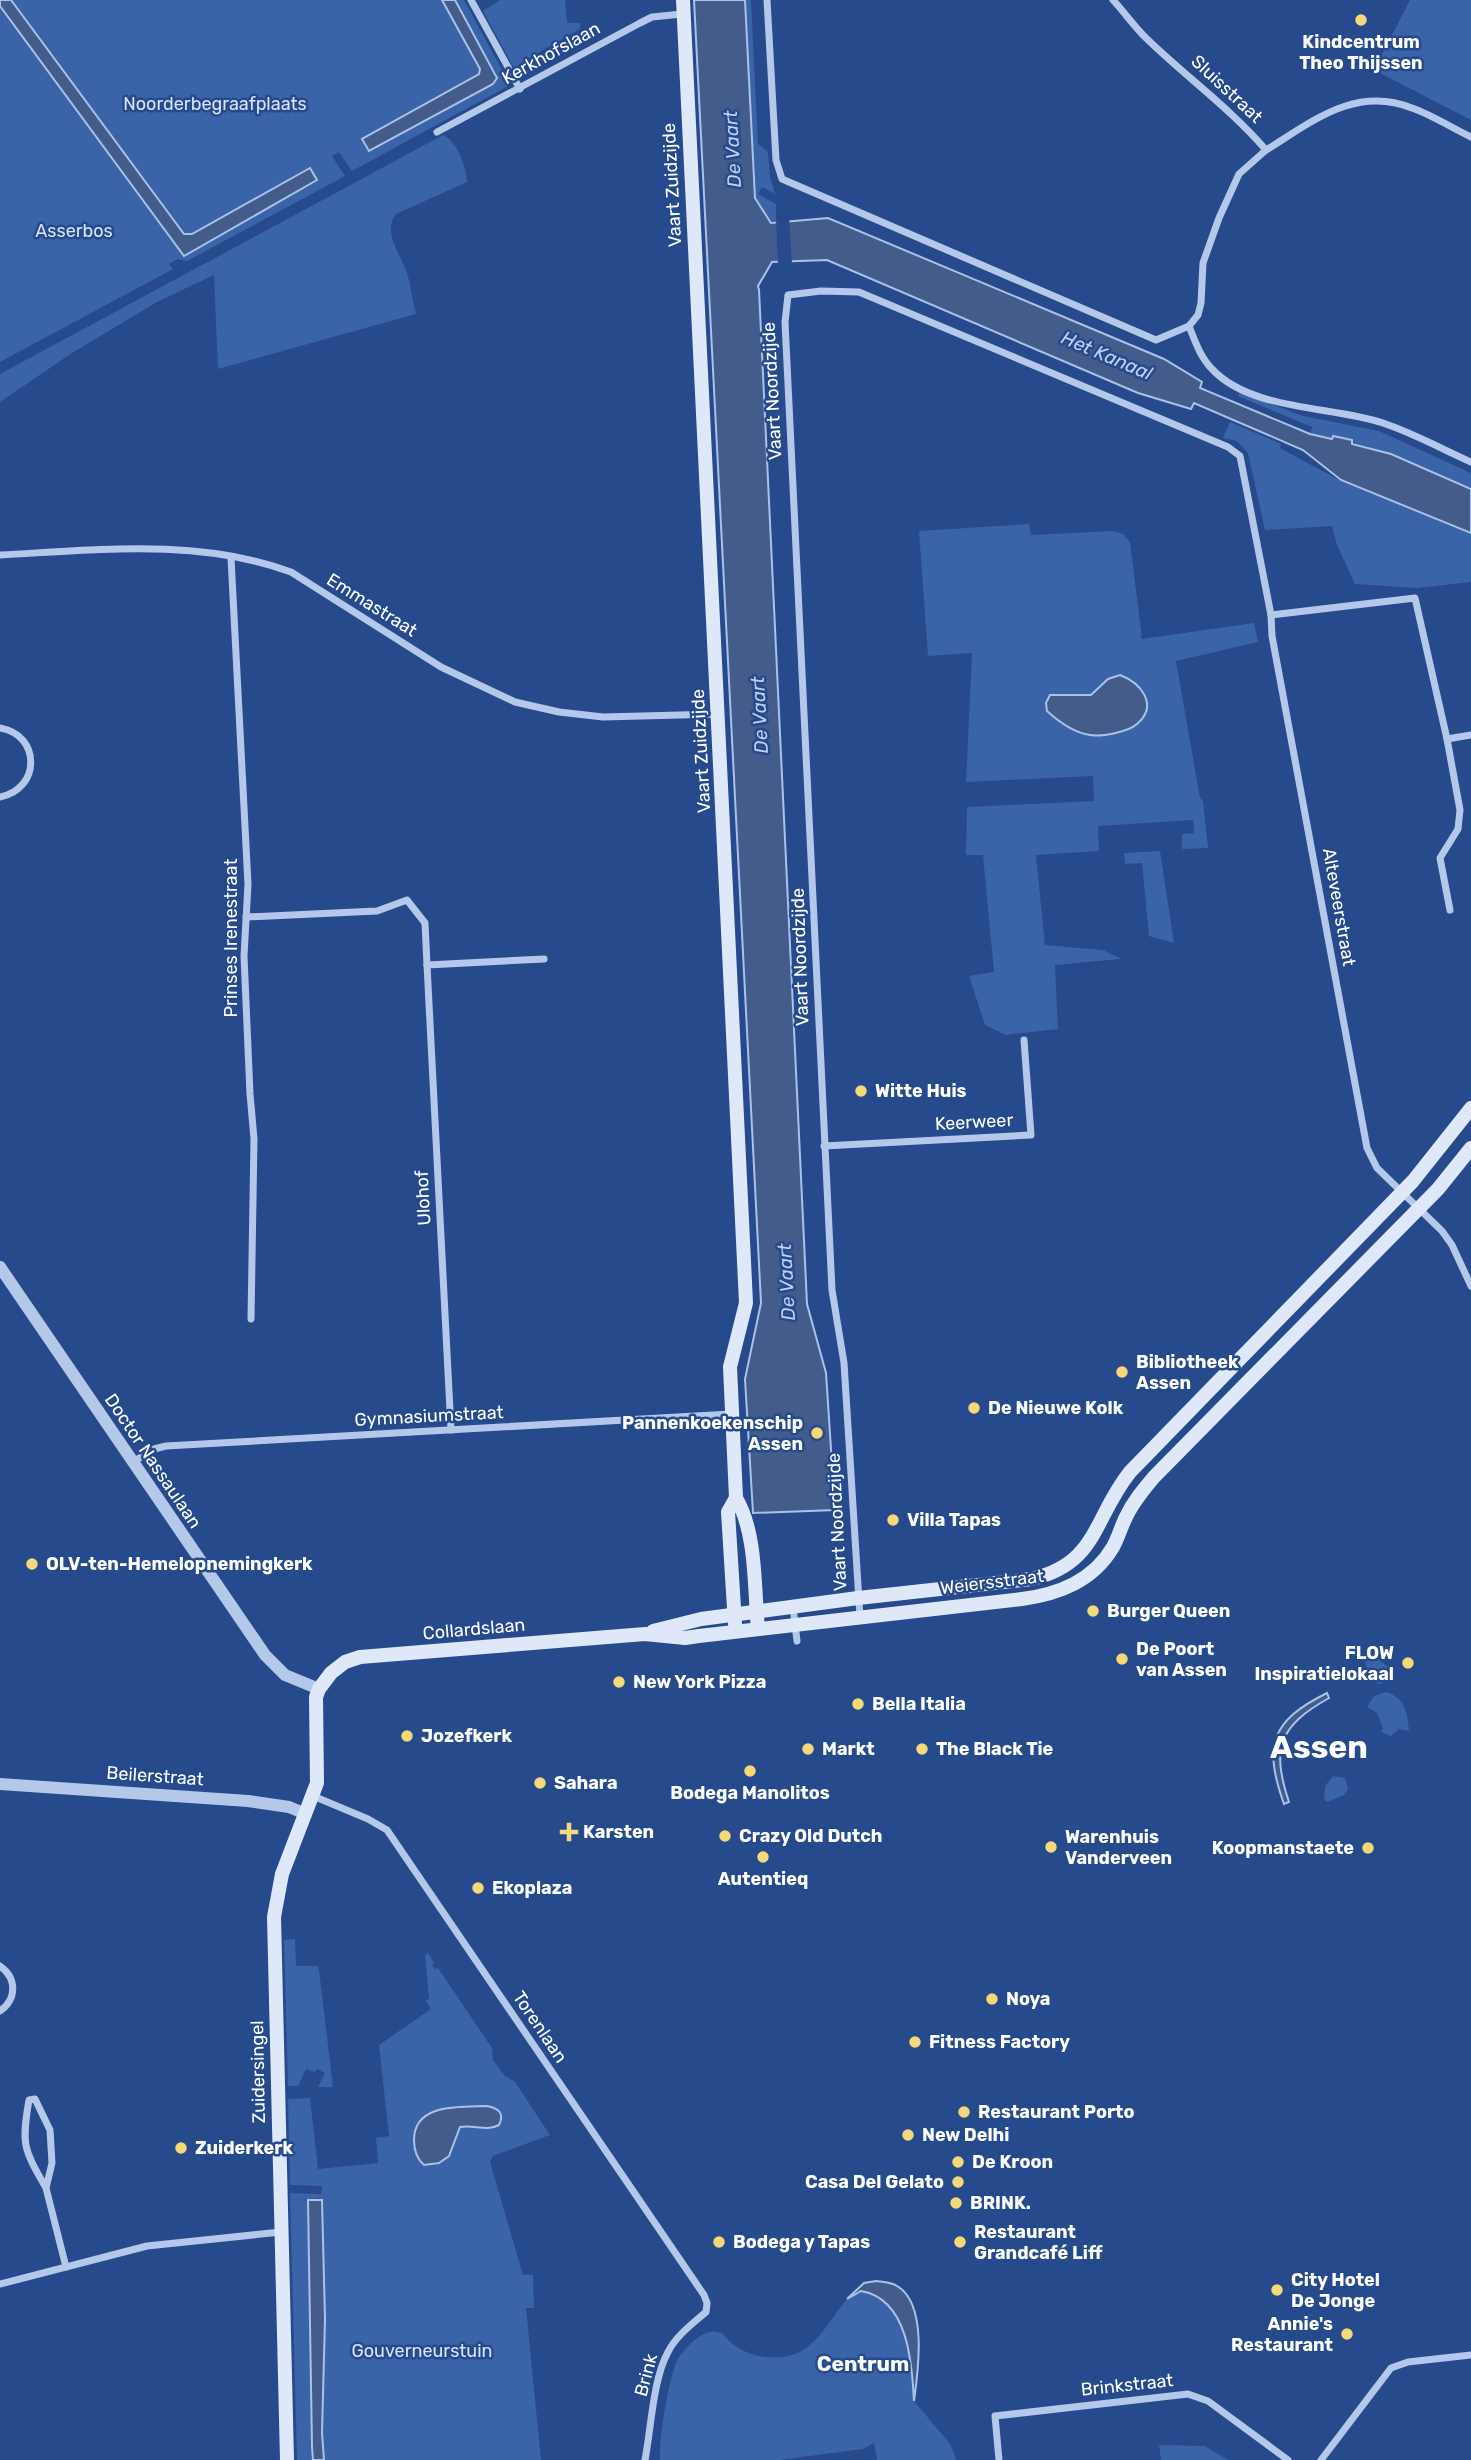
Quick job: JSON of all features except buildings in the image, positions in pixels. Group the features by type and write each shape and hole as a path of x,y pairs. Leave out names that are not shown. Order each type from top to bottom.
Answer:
{"main road":[{"name":"Vaart Zuidzijde","path":"682,7 746,1303 730,1367 731,1414 736,1498 742,1509 750,1542 758,1629"},
{"name":"Weiersstraat","path":"756,1611 1031,1579 1057,1571 1074,1560 1091,1541 1113,1495 1130,1472 1402,1192 1471,1108"},
{"name":"Weiersstraat","path":"736,1632 1035,1598 1066,1589 1089,1575 1109,1553 1131,1507 1154,1477 1438,1189 1471,1148"},
{"name":"Vaart Zuidzijde","path":"736,1498 728,1512 736,1632"},
{"name":"Collardslaan","path":"645,1634 682,1622 756,1611"},
{"name":"Collardslaan","path":"319,1689 334,1670 345,1662 360,1657 645,1634 685,1638 736,1632"},
{"name":"Zuidersingel","path":"287,2460 274,1917 282,1874 313,1796 318,1769 315,1705 319,1689"}],"street":[{"path":"471,0 520,89"},
{"path":"767,0 776,160 782,178 1156,340 1189,326 1198,315 1203,263 1219,218 1239,174 1266,150 1334,108 1367,101 1411,107 1471,137"},
{"name":"Sluisstraat","path":"1113,0 1145,37 1220,103 1266,150"},
{"name":"Kerkhofslaan","path":"437,132 640,23 682,7"},
{"name":"Vaart Noordzijde","path":"860,1617 844,1363 832,1290 824,1146 785,322 788,295 840,290 859,292 1228,447 1240,456 1242,463 1271,615"},
{"path":"1189,326 1201,354 1211,368 1235,386 1284,404 1382,422 1471,462"},
{"name":"Emmastraat","path":"0,555 127,548 203,552 266,563 291,572 441,667 515,702 559,712 603,717 719,714"},
{"name":"Prinses Irenestraat","path":"231,558 248,884 246,998 254,1139 251,1319"},
{"path":"1271,615 1415,598 1447,738 1460,810 1458,829 1440,858 1451,910"},
{"name":"Alteveerstraat","path":"1271,615 1272,636 1363,1132 1377,1168 1402,1192"},
{"path":"0,728 18,735 26,744 31,756 31,768 20,788 0,797"},
{"path":"1447,738 1471,735"},
{"name":"Ulohof","path":"246,917 377,911 407,900 425,923 451,1430"},
{"path":"427,965 544,959"},
{"name":"Keerweer","path":"824,1146 1031,1135 1024,1040"},
{"path":"1402,1192 1452,1244 1471,1286"},
{"name":"Doctor Nassaulaan","path":"0,1268 5,1285 133,1462 270,1661 285,1675 319,1689"},
{"name":"Gymnasiumstraat","path":"133,1462 154,1449 166,1446 731,1414"},
{"path":"793,1607 797,1641"},
{"name":"Beilerstraat","path":"0,1784 238,1800 289,1807 306,1814"},
{"name":"Torenlaan","path":"313,1796 387,1830 692,2276 704,2295 706,2312"},
{"path":"0,1966 12,1979 13,1988 9,2002 0,2011"},
{"path":"46,2188 52,2162 50,2130 35,2099 29,2100 23,2132 26,2153 46,2188 66,2267"},
{"path":"0,2284 147,2246 281,2232"},
{"name":"Brink","path":"645,2460 660,2374 668,2351 681,2334 706,2312"},
{"path":"1321,2460 1384,2375 1399,2364 1471,2355"},
{"name":"Brinkstraat","path":"999,2460 995,2416 1188,2394 1208,2401 1287,2460"}],"green space":[{"name":"Noorderbegraafplaats","path":"11,0 442,0 480,69 479,74 369,151 496,81 497,75 455,0 464,0 510,85 352,171 339,152 332,156 345,176 187,261 178,259 169,264 173,269 0,362 0,6 184,256 310,168 192,234 184,234"},
{"path":"500,0 565,0 567,23 580,23 580,29 522,62 529,75 514,68 483,11"},
{"path":"745,0 751,0 758,144 768,152 770,177 775,194 762,187 758,194 776,204 776,221 772,222 756,198"},
{"path":"1410,0 1471,0 1471,120 1374,70"},
{"path":"443,135 453,143 460,155 467,182 396,214 392,221 394,245 408,276 416,314 218,369 214,275 157,302 72,353 0,402 0,374"},
{"path":"1240,391 1299,415 1379,431 1471,473 1471,489 1391,454 1333,436 1332,439 1310,434 1312,427 1238,396"},
{"path":"1230,422 1281,444 1280,448 1341,481 1471,533 1471,582 1417,588 1355,584 1337,545 1332,526 1265,530 1248,453 1237,441 1223,438"},
{"path":"1029,524 1031,535 1112,531 1123,534 1130,542 1142,639 1254,623 1258,642 1176,661 1200,798 1203,801 1208,848 1182,849 1182,834 1194,833 1193,820 1098,826 1099,851 1036,855 1045,945 1103,950 1121,959 1055,965 1058,1029 1006,1035 985,1025 969,976 994,972 983,855 966,855 967,807 1094,801 1093,776 966,782 972,653 928,656 919,531","holes":["1121,675 1133,680 1136,726 1104,734 1089,735 1051,695 1091,695 1108,679"]},
{"path":"1160,851 1174,943 1149,936 1142,863 1125,864 1124,853"},
{"path":"1367,1655 1377,1658 1389,1668 1390,1676 1386,1682 1379,1684 1369,1676 1366,1668"},
{"path":"1386,1692 1401,1702 1406,1712 1409,1731 1399,1729 1391,1736 1381,1732 1383,1728 1377,1713 1367,1707 1374,1696"},
{"path":"1333,1776 1345,1778 1348,1789 1344,1795 1327,1802 1324,1799 1325,1786"},
{"path":"295,1939 296,1966 318,1966 333,2087 318,2087 325,2073 317,2069 315,2072 306,2069 298,2086 288,2086 284,1940"},
{"name":"Gouverneurstuin","path":"428,1953 434,1963 432,1965 435,1969 438,1968 492,2048 493,2060 505,2076 515,2082 550,2135 493,2156 490,2162 523,2275 533,2275 534,2308 526,2308 541,2460 318,2460 315,2204 320,2198 301,2200 308,2200 313,2460 297,2460 290,2193 321,2194 322,2186 290,2185 288,2099 310,2098 318,2169 378,2163 376,2138 389,2136 379,2045 431,2009 426,2001 429,1998 425,1955"},
{"path":"876,2281 897,2286 907,2295 913,2307 919,2339 914,2401 951,2445 956,2460 877,2460 874,2443 863,2449 779,2460 660,2460 662,2425 674,2369 680,2356 694,2340 706,2333 718,2332 734,2345 757,2356 775,2358 792,2355 800,2352 820,2335 853,2293"},
{"path":"1159,2445 1205,2446 1228,2460 1161,2460"}],"water":[{"path":"0,0 11,0 184,234 192,234 310,168 317,180 184,256 0,6"},
{"path":"442,0 455,0 497,78 493,84 369,151 362,139 479,74 480,69"},
{"path":"694,0 745,0 755,198 771,223 828,218 1164,359 1202,382 1200,388 1310,434 1352,440 1352,444 1391,454 1471,489 1471,533 1341,480 1303,450 1194,403 1191,409 1138,393 827,260 772,262 758,286 807,1304 826,1373 835,1510 753,1513 745,1379 761,1303"},
{"path":"1120,675 1135,683 1147,702 1143,717 1133,727 1115,733 1090,735 1067,726 1047,711 1046,703 1050,695 1091,695 1108,679"},
{"path":"1327,1693 1329,1698 1299,1718 1284,1740 1281,1767 1289,1802 1284,1804 1274,1766 1277,1737 1283,1725 1294,1714"},
{"path":"487,2106 499,2112 499,2125 489,2128 460,2127 449,2156 439,2163 424,2165 421,2162 416,2154 414,2140 416,2128 422,2119 430,2113 452,2107"},
{"path":"308,2200 322,2200 324,2460 313,2460 312,2447"},
{"path":"876,2281 897,2286 907,2295 913,2307 919,2339 914,2401 909,2351 898,2319 889,2306 877,2296 861,2291 847,2299 864,2283"}],"pier":[{"path":"789,217 792,264 778,265 776,219"}],"place":[{"name":"Kindcentrum Theo Thijssen","path":"1361,20"},
{"name":"Witte Huis","path":"861,1091"},
{"name":"Bibliotheek Assen","path":"1122,1372"},
{"name":"De Nieuwe Kolk","path":"974,1408"},
{"name":"Pannenkoekenschip Assen","path":"817,1433"},
{"name":"Villa Tapas","path":"893,1520"},
{"name":"OLV-ten-Hemelopnemingkerk","path":"32,1564"},
{"name":"Burger Queen","path":"1093,1611"},
{"name":"De Poort van Assen","path":"1122,1659"},
{"name":"FLOW Inspiratielokaal","path":"1408,1663"},
{"name":"New York Pizza","path":"619,1682"},
{"name":"Bella Italia","path":"858,1704"},
{"name":"Jozefkerk","path":"407,1736"},
{"name":"Markt","path":"808,1749"},
{"name":"The Black Tie","path":"922,1749"},
{"name":"Bodega Manolitos","path":"750,1771"},
{"name":"Sahara","path":"540,1783"},
{"name":"Karsten","path":"569,1832"},
{"name":"Crazy Old Dutch","path":"725,1836"},
{"name":"Warenhuis Vanderveen","path":"1051,1847"},
{"name":"Koopmanstaete","path":"1368,1848"},
{"name":"Autentieq","path":"763,1857"},
{"name":"Ekoplaza","path":"478,1888"},
{"name":"Noya","path":"992,1999"},
{"name":"Fitness Factory","path":"915,2042"},
{"name":"Restaurant Porto","path":"964,2112"},
{"name":"New Delhi","path":"908,2135"},
{"name":"Zuiderkerk","path":"181,2148"},
{"name":"De Kroon","path":"958,2162"},
{"name":"Casa Del Gelato","path":"958,2182"},
{"name":"BRINK.","path":"956,2203"},
{"name":"Bodega y Tapas","path":"719,2242"},
{"name":"Restaurant Grandcafé Liff","path":"960,2242"},
{"name":"City Hotel De Jonge","path":"1277,2290"},
{"name":"Annie's Restaurant","path":"1347,2334"}],"district":[{"name":"Assen","path":"1319,1747"},
{"name":"Centrum","path":"863,2364"}],"water label":[{"name":"De Vaart","path":"732,149"},
{"name":"Het Kanaal","path":"1107,355"},
{"name":"De Vaart","path":"759,715"},
{"name":"De Vaart","path":"786,1282"}],"park label":[{"name":"Asserbos","path":"74,231"}]}
